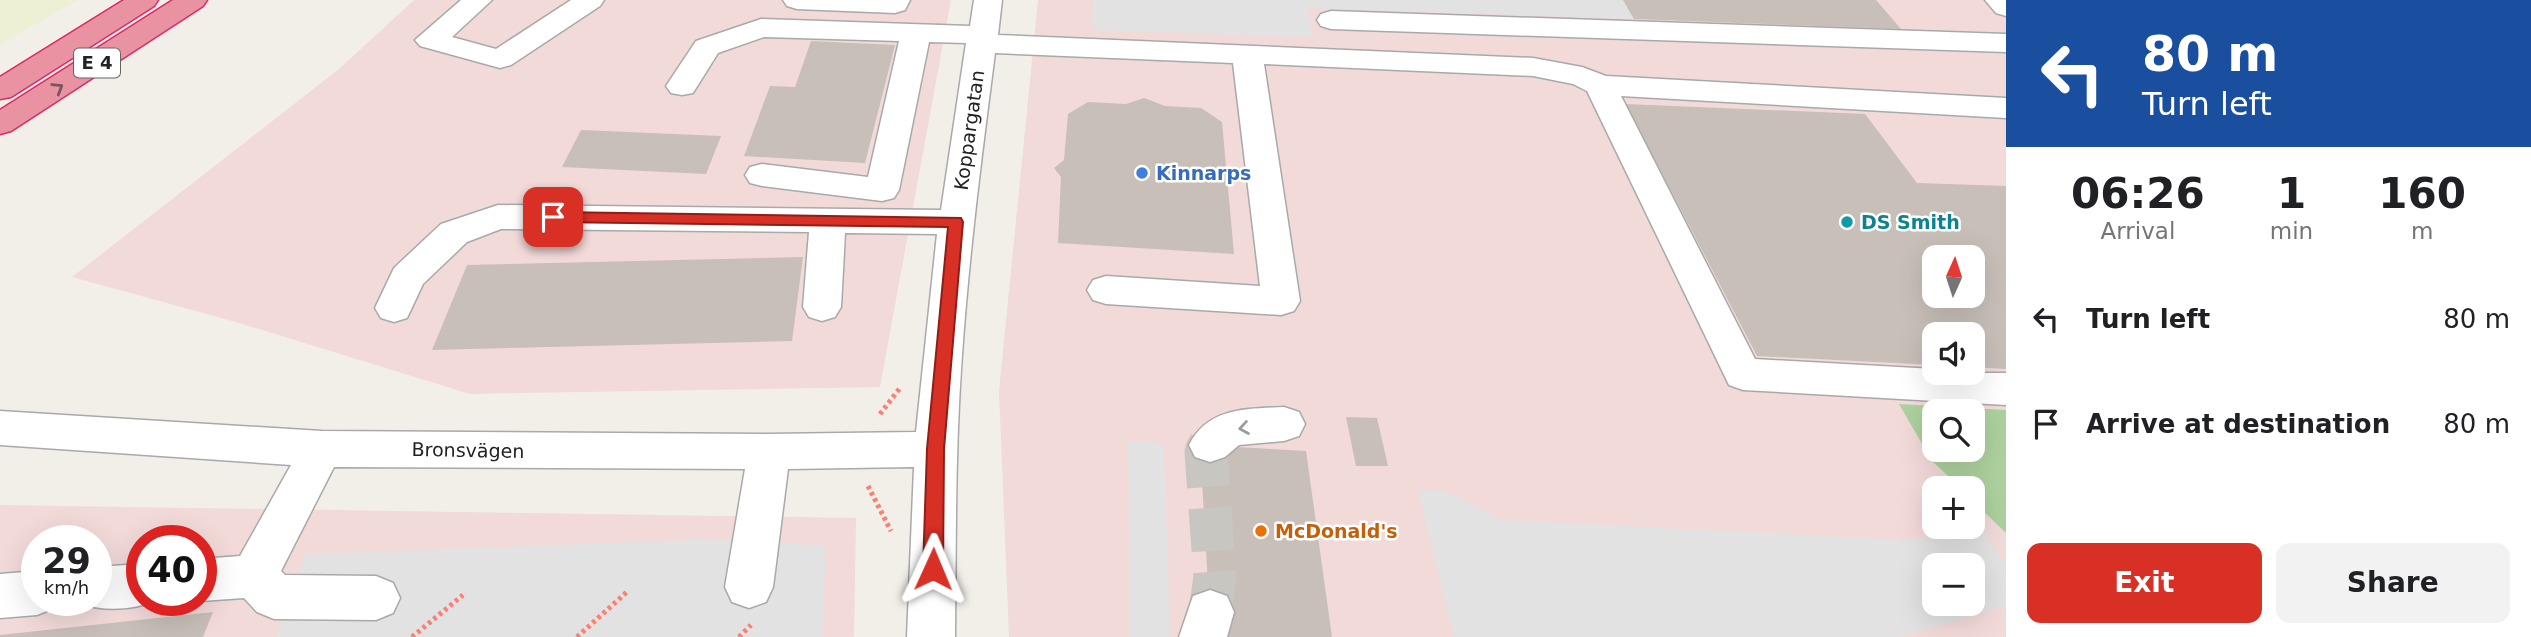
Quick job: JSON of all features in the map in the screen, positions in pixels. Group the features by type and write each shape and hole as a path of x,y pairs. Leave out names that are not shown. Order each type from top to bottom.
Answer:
{"highway":[{"name":"E 4","path":"0,90 144,0"},
{"name":"E 4","path":"0,124 193,0"}],"street":[{"path":"478,0 430,40 500,59 590,0"},
{"path":"797,0 895,4 896,0"},
{"path":"1999,0 2006,7"},
{"path":"1340,57 1329,10 2006,43"},
{"path":"682,86 690,70 708,47 761,28 916,33 984,26 1247,54 1533,67 1582,76 1600,85 2006,108"},
{"name":"Koppargatan","path":"932,637 936,449 956,222 984,26"},
{"path":"762,176 882,190 916,33"},
{"path":"1106,290 1281,301 1247,54"},
{"path":"1600,85 1743,374 2006,389"},
{"path":"394,309 407,277 454,233 498,217 956,222"},
{"path":"822,307 828,220"},
{"path":"1210,445 1216,436 1237,428 1284,424"},
{"name":"Bronsvägen","path":"0,428 321,449 769,452 936,449"},
{"path":"254,576 321,449"},
{"path":"749,587 769,452"},
{"path":"217,579 254,576"},
{"path":"254,576 274,597 376,598"},
{"path":"0,596 21,594"}],"path":[{"path":"577,637 628,591"},
{"path":"412,637 463,595"}],"shaded area":[{"path":"414,0 951,0 880,387 470,394 236,322 72,277 339,69"},
{"path":"1038,0 2006,0 2006,637 1009,637 999,391"},
{"path":"1093,0 1623,0 1634,19 1308,8 1313,37 1092,30"},
{"path":"1128,441 1164,443 1170,637 1130,637"},
{"path":"1418,490 1447,491 1502,520 1907,540 1985,539 1985,533 2006,565 2006,606 1985,612 1985,553 1922,553 1922,616 1971,616 1898,637 1454,637"},
{"path":"0,505 856,518 854,637 0,637"},
{"path":"723,539 826,546 822,637 276,637 305,554"}],"green space":[{"path":"0,0 78,0 0,44"},
{"path":"1899,404 1922,405 1922,444"},
{"path":"1985,409 2006,410 2006,533 1985,513 1985,476 1948,476 1933,462 1985,462"}],"building":[{"path":"1623,0 1876,0 1901,29 1634,19"},
{"path":"811,41 895,45 865,163 744,156 770,86 795,87"},
{"name":"Kinnarps","path":"1144,98 1165,106 1201,108 1222,122 1234,254 1058,243 1061,177 1054,168 1064,160 1068,114 1088,102 1126,104"},
{"name":"DS Smith","path":"1626,104 1865,114 1917,183 2006,186 2006,369 1985,368 1985,322 1922,322 1922,364 1757,356"},
{"path":"581,130 721,136 706,174 562,167"},
{"path":"803,257 792,341 432,350 467,265"},
{"path":"1346,417 1377,418 1388,466 1356,466"},
{"name":"McDonald's","path":"1200,445 1306,451 1332,637 1211,637"},
{"path":"176,616 211,616 203,637 0,635"}],"tunnel":[{"path":"1210,445 1206,452 1215,577 1210,612"}],"place":[{"name":"Kinnarps","path":"1142,173"},
{"name":"DS Smith","path":"1847,222"},
{"name":"McDonald's","path":"1261,531"}],"route":[{"path":"553,217 956,222 942,355 933,569"}]}
